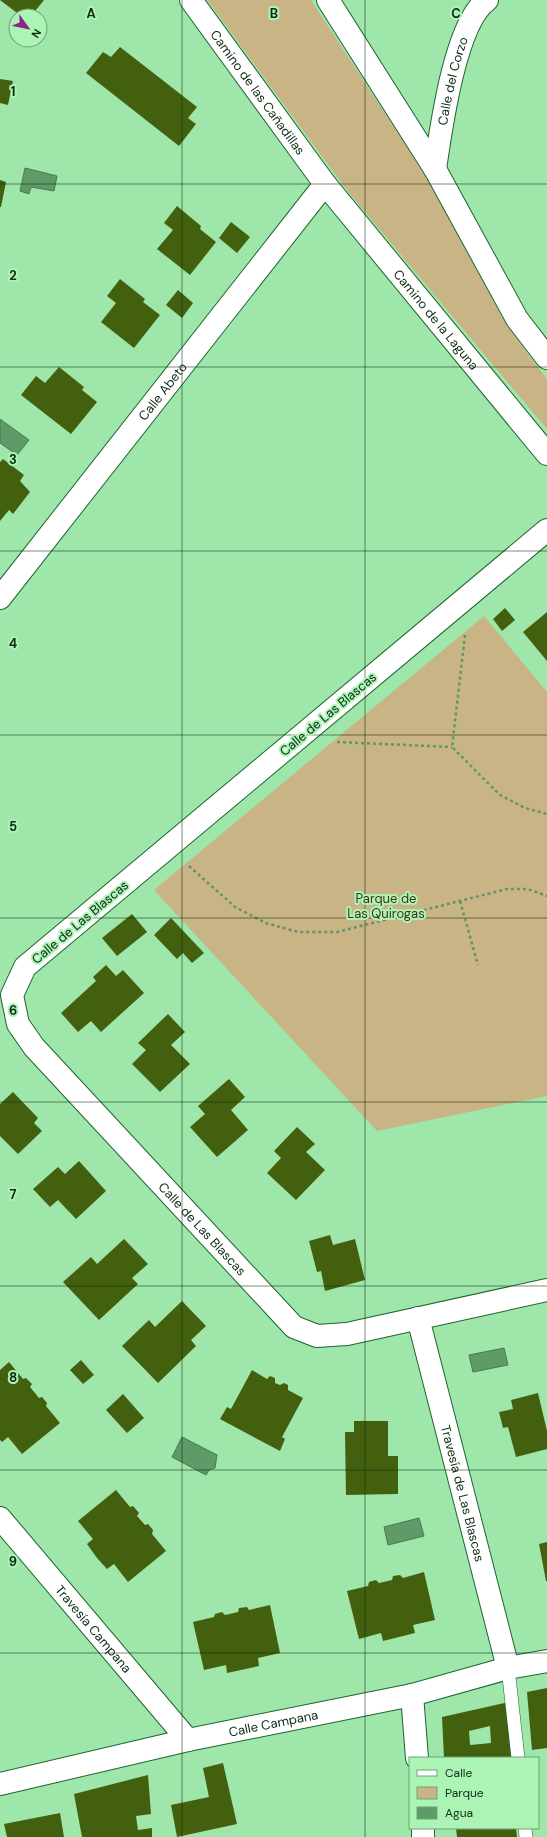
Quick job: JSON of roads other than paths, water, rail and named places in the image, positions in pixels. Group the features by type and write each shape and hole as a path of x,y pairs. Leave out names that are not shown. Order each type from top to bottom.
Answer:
{"street":[{"name":"Camino de las Cañadillas","path":"190,0 325,184"},
{"path":"328,0 435,169 517,319 547,358"},
{"name":"Calle del Corzo","path":"435,169 442,117 463,36 482,4 487,0"},
{"name":"Camino de la Laguna","path":"325,184 547,454"},
{"name":"Calle Abeto","path":"0,598 325,184"},
{"name":"Calle de Las Blascas","path":"547,530 25,967 12,995 18,1024 34,1047 294,1327 317,1336 347,1334 547,1290"},
{"name":"Travesía de Las Blascas","path":"418,1318 508,1668"},
{"name":"Travesía Campana","path":"0,1518 188,1740"},
{"name":"Calle Campana","path":"0,1784 188,1740 412,1695 508,1668 547,1661"},
{"path":"412,1695 417,1757"}],"lane":[{"path":"508,1668 518,1757"}],"water":[{"path":"25,168 57,176 54,191 31,187 29,194 20,191"},
{"path":"0,419 29,440 17,455 0,443"},
{"path":"504,1348 508,1365 473,1372 469,1355"},
{"path":"182,1437 217,1455 215,1468 209,1470 206,1475 172,1457"},
{"path":"419,1518 424,1536 388,1545 384,1527"}],"park label":[{"name":"Parque de Las Quirogas","path":"386,906"}]}
